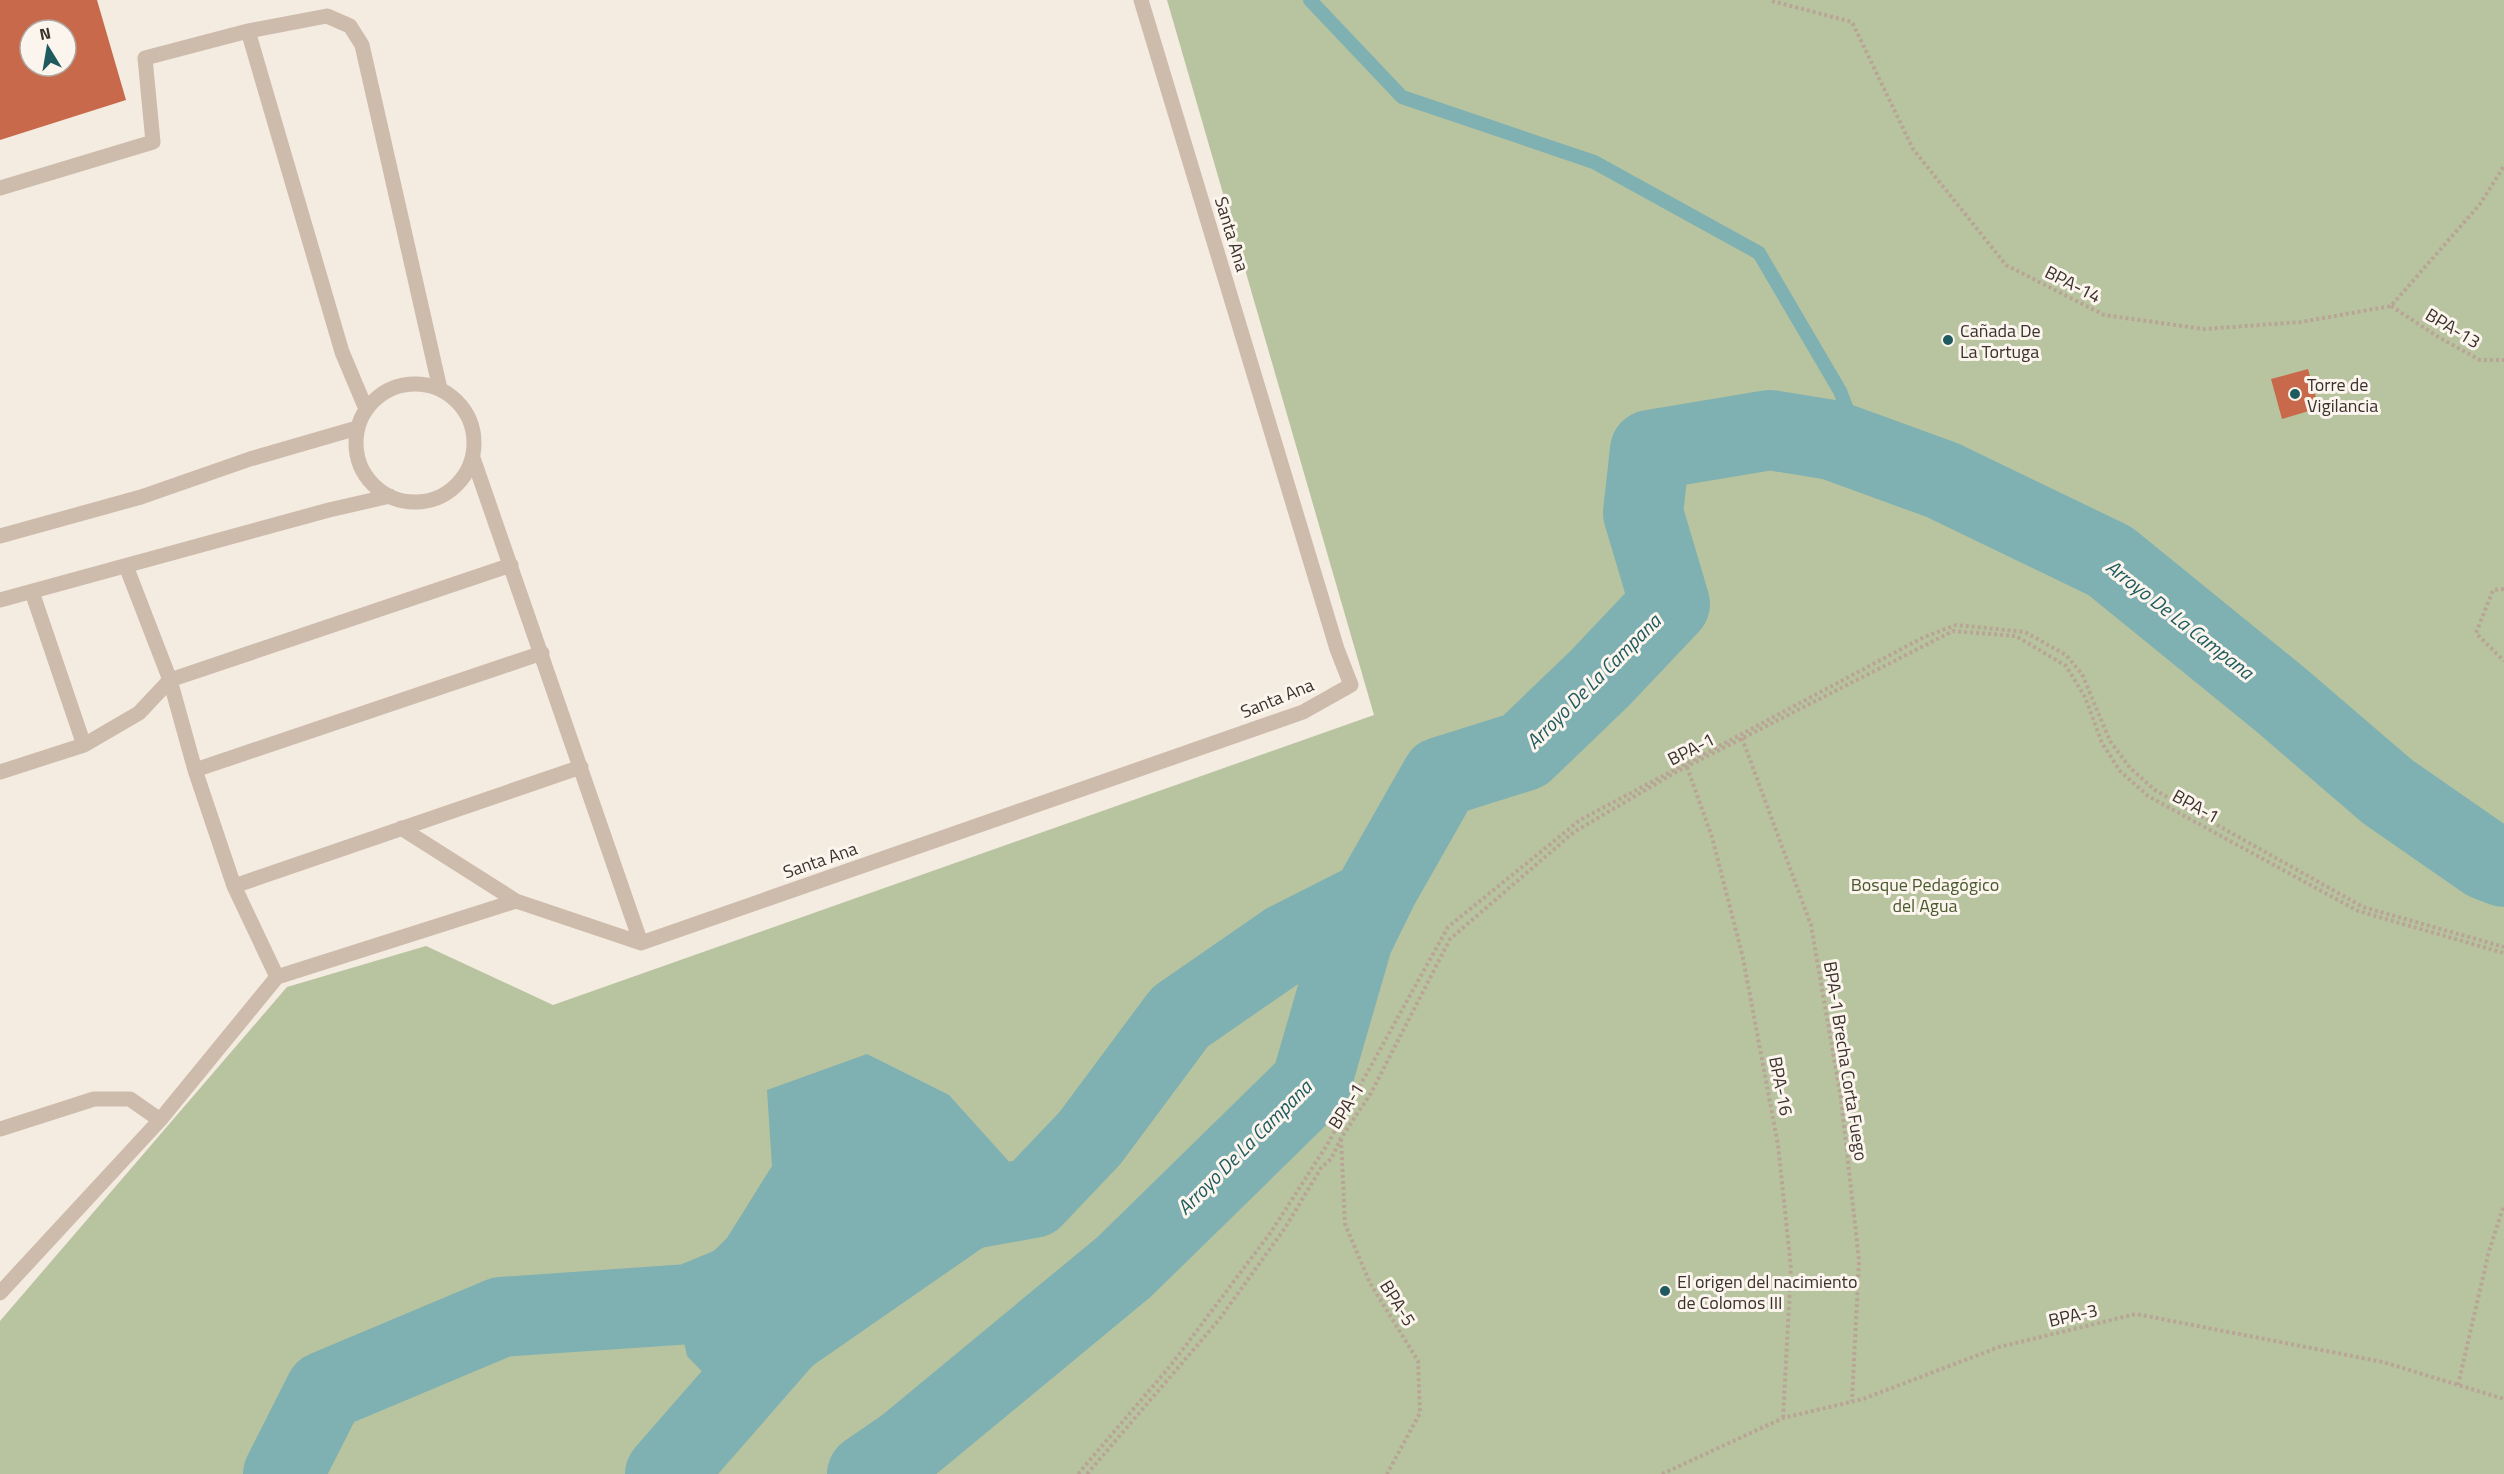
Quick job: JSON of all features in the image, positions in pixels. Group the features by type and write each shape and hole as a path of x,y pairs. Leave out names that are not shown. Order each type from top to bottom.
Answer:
{"lane":[{"name":"Santa Ana","path":"641,943 1303,712 1351,685 1337,649 1141,0"},
{"path":"0,188 153,142 145,58 248,31 327,16 350,26 362,45 440,389"},
{"path":"248,31 342,352 366,408"},
{"path":"473,458 464,476 449,491 430,500 410,501 390,496 373,485 361,467 356,448 357,428 366,408 381,394 399,386 420,384 440,389 457,401 469,417 474,437 473,458 641,943"},
{"path":"0,536 141,497 250,459 357,428"},
{"path":"0,600 329,510 390,496"},
{"path":"0,772 84,745 138,713 170,680 511,565"},
{"path":"126,566 170,680 195,770 234,886 277,977"},
{"path":"32,592 84,745"},
{"path":"195,770 542,653"},
{"path":"234,886 581,766"},
{"path":"401,828 516,901 641,943"},
{"path":"0,1293 160,1120 277,977 516,901"},
{"path":"0,1129 94,1099 129,1099 160,1120"}],"path":[{"name":"BPA-14","path":"1772,1 1852,22 1914,149 2006,265 2104,315 2204,329 2301,322 2391,306"},
{"path":"2391,306 2481,204 2504,165"},
{"name":"BPA-13","path":"2391,306 2440,338 2480,360 2504,360"},
{"path":"2504,589 2493,590 2476,633 2504,661"},
{"path":"1078,1474 1172,1365 1271,1232 1327,1145 1448,927 1580,820 1924,637 1956,625 2025,632 2066,655 2082,674 2110,741 2130,768 2155,790 2363,907 2504,947"},
{"name":"BPA-1","path":"1087,1474 1218,1321 1285,1228 1321,1168 1331,1159 1341,1138 1371,1093 1450,939 1574,832 1687,767 1953,631 2016,636 2066,666 2085,697 2102,743 2120,771 2148,795 2358,911 2504,953"},
{"name":"BPA-1 Brecha Corta Fuego","path":"1742,738 1811,925 1841,1099 1859,1260 1852,1401"},
{"name":"BPA-16","path":"1687,767 1712,837 1743,958 1778,1145 1791,1268 1783,1418"},
{"name":"BPA-5","path":"1341,1138 1345,1224 1370,1283 1418,1361 1420,1413 1387,1474"},
{"path":"2458,1385 2489,1251 2504,1205"},
{"name":"BPA-3","path":"1662,1474 1783,1418 1863,1399 1999,1347 2136,1314 2383,1362 2504,1399"}],"green space":[{"name":"Bosque Pedagógico del Agua","path":"1167,0 2504,0 2504,1474 0,1474 0,1321 287,987 426,946 553,1005 1374,715"}],"water":[{"path":"867,1054 949,1095 1012,1165 1011,1228 743,1414 687,1356 673,1291 727,1238 772,1166 767,1090"}],"building":[{"path":"0,0 97,0 126,100 0,140"},
{"name":"Torre de Vigilancia","path":"2308,369 2319,408 2282,419 2271,379"}],"waterway":[{"path":"1310,0 1402,97 1594,162 1759,253 1840,391 1863,451"},
{"name":"Arroyo De La Campana","path":"867,1474 905,1448 1124,1267 1311,1084 1353,939 1379,886 1441,777 1524,751 1599,679 1670,604 1643,513 1650,450 1770,430 1832,440 1942,480 2110,561 2281,700 2388,792 2486,860 2504,867"},
{"path":"905,1221 1033,1198 1090,1138 1180,1017 1287,943 1372,900"},
{"path":"283,1474 325,1391 501,1317 690,1304 780,1267"},
{"path":"665,1474 802,1317"}],"place":[{"name":"Cañada De La Tortuga","path":"1948,340"},
{"name":"Torre de Vigilancia","path":"2295,394"},
{"name":"El origen del nacimiento de Colomos III","path":"1665,1291"}]}
